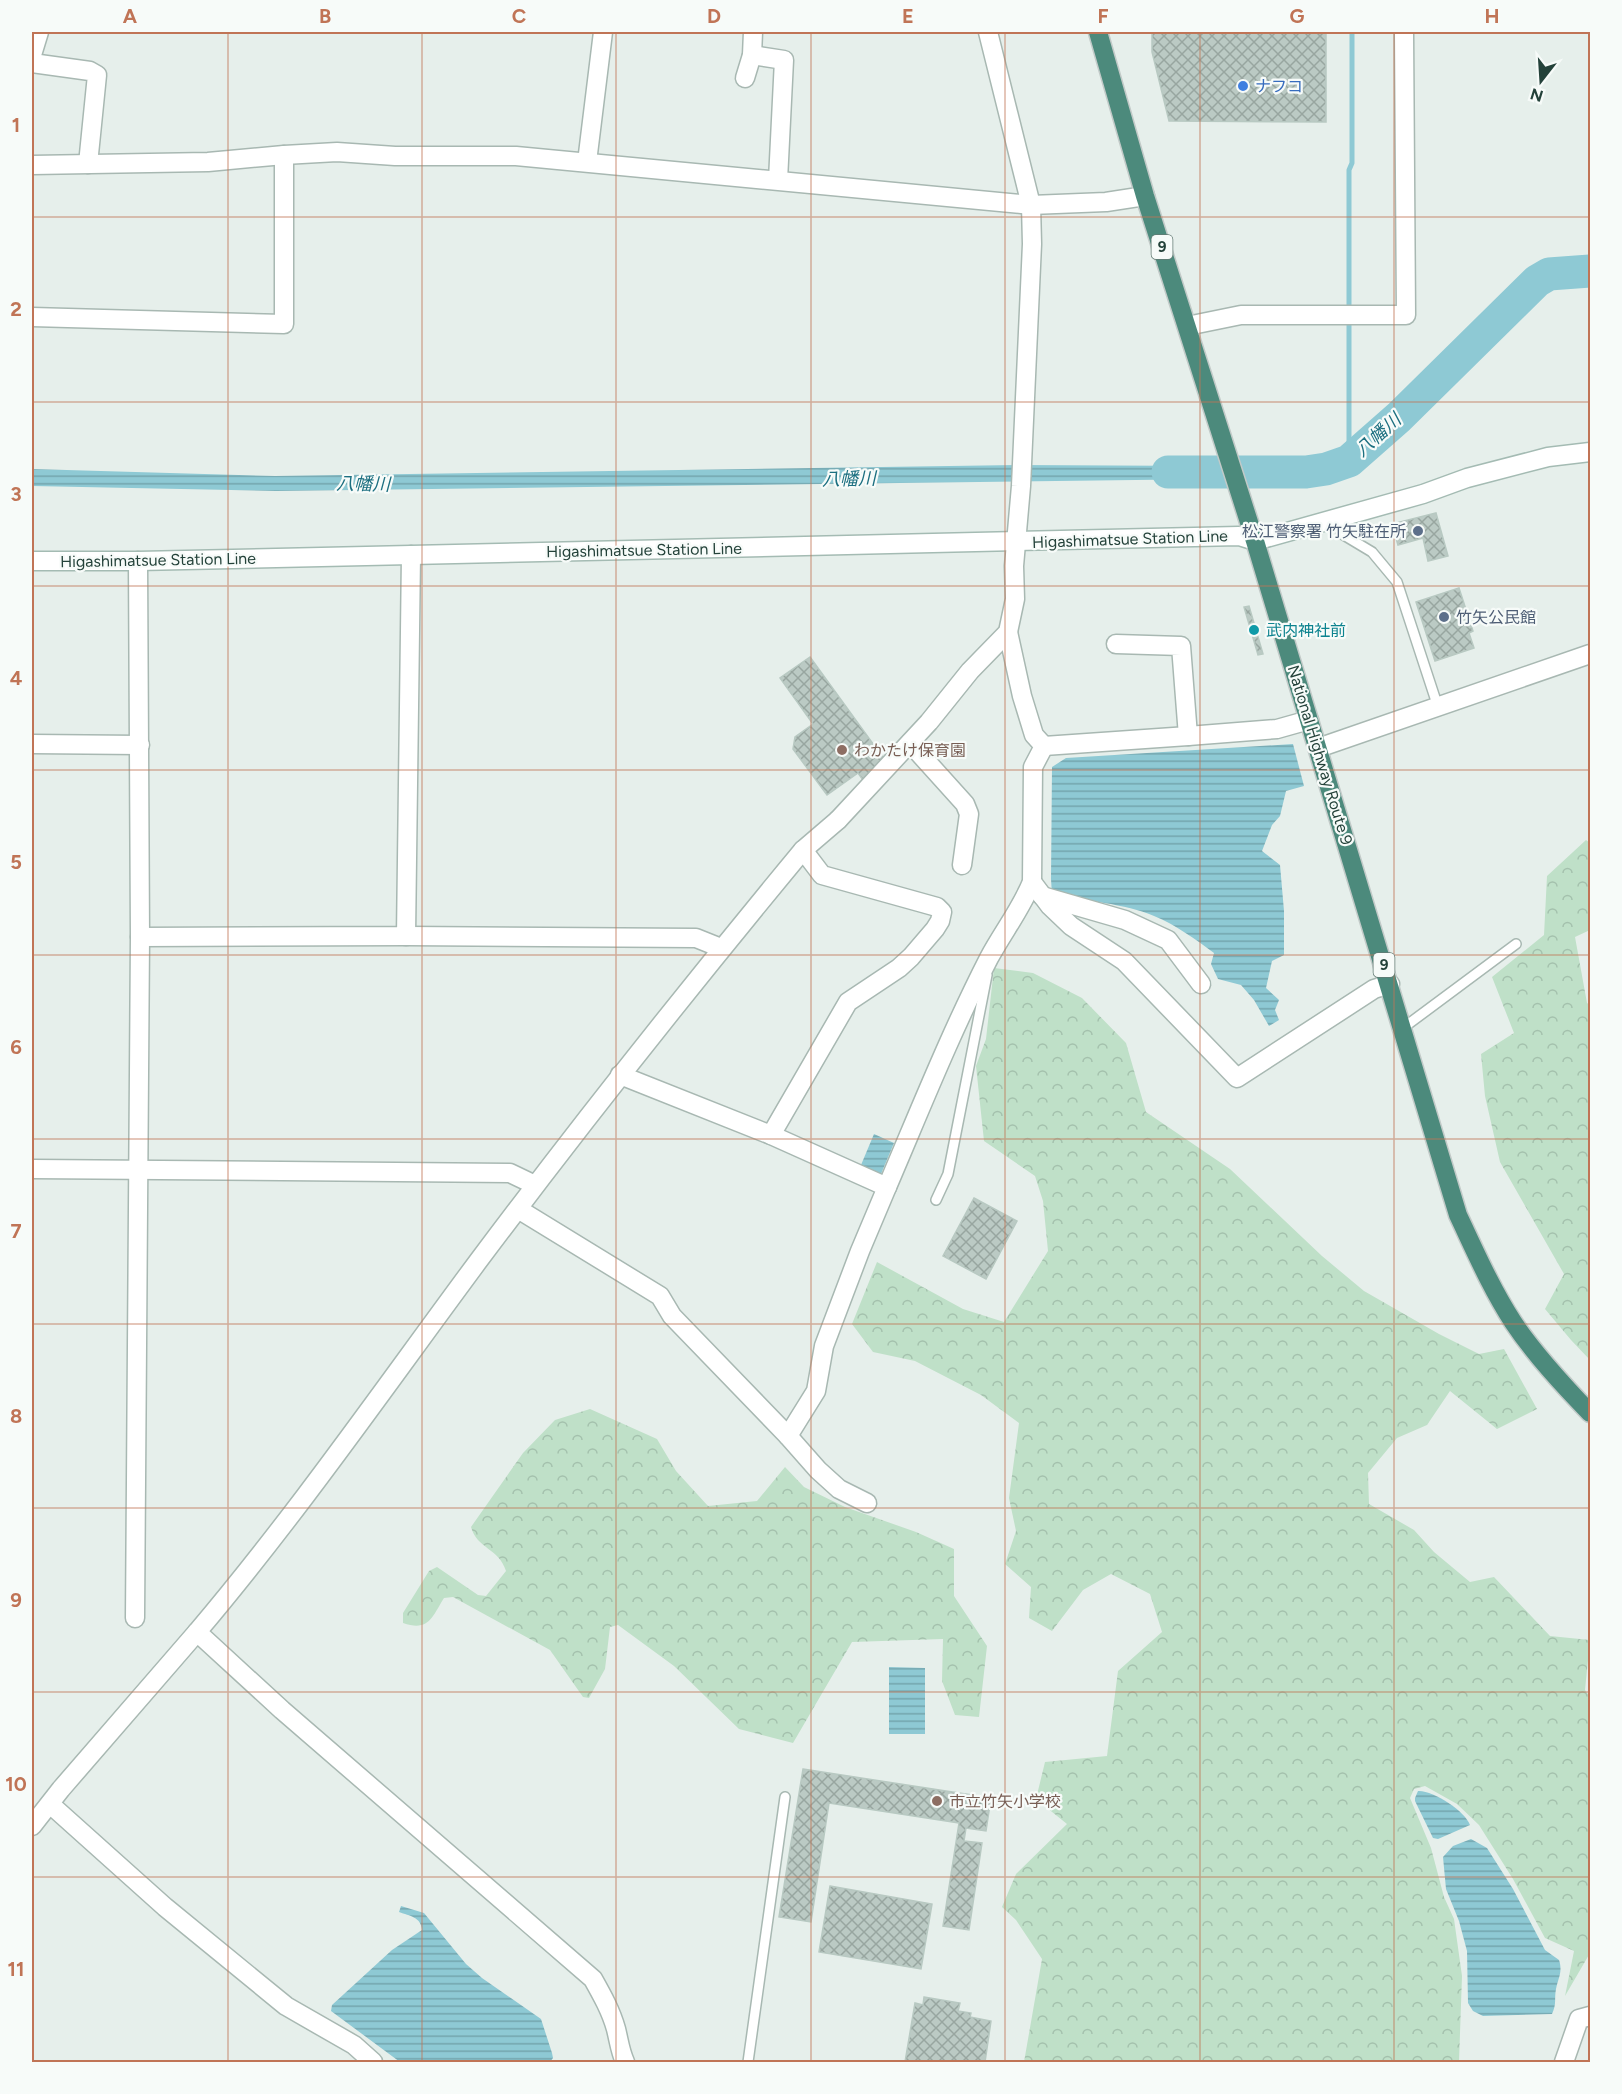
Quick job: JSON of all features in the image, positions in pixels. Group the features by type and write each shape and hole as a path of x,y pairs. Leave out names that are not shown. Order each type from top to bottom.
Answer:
{"highway":[{"name":"National Highway Route 9","path":"1098,32 1145,196 1255,541 1458,1215 1481,1264 1513,1322 1560,1383 1590,1413"}],"street":[{"path":"32,55 39,32"},
{"path":"586,162 603,32"},
{"path":"745,78 752,55 753,32"},
{"path":"988,32 1031,205 1032,244 1021,486 1014,566 1015,599 1008,632 1022,696 1034,735 1044,746"},
{"path":"1187,326 1241,315 1406,315 1404,32"},
{"path":"752,55 784,60 778,180"},
{"path":"32,63 90,71 97,75 88,164"},
{"path":"32,165 208,162 338,152 395,156 516,156 1031,205 1106,202 1145,196"},
{"path":"32,317 284,324 284,155"},
{"path":"1255,541 1423,494 1467,478 1548,457 1590,452"},
{"name":"Higashimatsue Station Line","path":"32,561 138,561 1239,536 1255,541"},
{"path":"406,936 411,555"},
{"path":"135,1618 140,937 138,561"},
{"path":"32,1826 272,1540 535,1185 721,948 802,850 838,820 910,743 970,671 1008,632"},
{"path":"1116,644 1180,646 1188,736"},
{"path":"1318,748 1590,654"},
{"path":"1044,746 1277,729 1309,720"},
{"path":"910,743 968,809 969,819 962,865"},
{"path":"32,744 140,745"},
{"path":"1044,746 1034,767 1037,889 1071,926 1124,961 1237,1078 1374,989 1390,984"},
{"path":"771,1135 848,1002 899,968 911,957 935,929 942,912 937,907 822,875 802,850"},
{"path":"788,1436 816,1391 824,1346 860,1251 937,1069 990,957 1027,895 1037,889"},
{"path":"1037,889 1125,920 1168,940 1201,984"},
{"path":"140,937 406,936 696,939 721,948"},
{"path":"620,1075 771,1135 887,1187"},
{"path":"32,1169 510,1173 535,1185"},
{"path":"518,1209 660,1296 672,1316 818,1470 839,1489 867,1503"},
{"path":"196,1632 282,1710 593,1979 608,2006 625,2062"},
{"path":"50,1804 165,1907 286,2006 354,2045 373,2062"},
{"path":"1564,2062 1579,2019 1590,2016"}],"lane":[{"path":"1336,519 1342,534 1372,552 1397,582 1438,707"},
{"path":"1403,1028 1516,944"},
{"path":"936,1200 948,1174 990,957"},
{"path":"748,2062 785,1797"}],"green space":[{"path":"1586,840 1590,843 1590,930 1575,937 1587,1003 1590,1005 1590,1360 1545,1309 1564,1274 1500,1162 1485,1096 1481,1054 1514,1033 1492,977 1544,935 1547,876"},
{"path":"994,968 1033,973 1082,998 1126,1043 1146,1112 1230,1169 1322,1256 1364,1291 1479,1354 1504,1349 1537,1409 1497,1429 1450,1391 1427,1425 1397,1438 1368,1473 1369,1504 1414,1530 1434,1552 1470,1582 1494,1577 1550,1636 1590,1640 1585,1690 1590,1697 1590,1953 1565,1996 1574,1951 1545,1938 1513,1879 1479,1825 1457,1804 1425,1786 1414,1789 1410,1798 1431,1848 1444,1897 1454,1919 1462,1976 1459,2062 1024,2062 1042,1959 1016,1920 1002,1907 1016,1874 1067,1824 1036,1799 1045,1762 1107,1756 1118,1671 1162,1632 1150,1594 1111,1574 1083,1590 1052,1631 1029,1618 1031,1587 1005,1564 1016,1531 1009,1498 1019,1423 981,1395 915,1361 873,1352 852,1324 877,1262 963,1309 1004,1322 1048,1251 1043,1201 1035,1176 984,1141 976,1066 986,1039"},
{"path":"590,1409 657,1439 676,1471 708,1506 757,1501 785,1467 804,1487 845,1507 916,1532 954,1549 954,1596 987,1646 979,1717 955,1715 942,1681 943,1639 852,1642 793,1743 739,1729 674,1666 618,1625 610,1627 605,1669 589,1698 583,1697 550,1650 453,1597 444,1598 433,1617 424,1624 419,1626 403,1623 403,1613 429,1571 437,1567 478,1595 486,1596 506,1571 503,1563 478,1540 471,1527 523,1453 555,1420"}],"water":[{"path":"1017,465 1211,466 1216,479 276,491 32,486 32,469 275,476"},
{"path":"1293,744 1304,786 1286,791 1280,816 1272,825 1262,851 1280,865 1284,911 1284,955 1272,961 1266,988 1279,1000 1275,1010 1279,1020 1269,1026 1254,1000 1241,985 1218,979 1211,964 1214,953 1170,924 1131,908 1052,895 1052,767 1066,758"},
{"path":"874,1134 894,1143 881,1174 861,1165"},
{"path":"889,1667 925,1668 925,1734 889,1734"},
{"path":"1418,1791 1432,1794 1448,1802 1467,1819 1470,1825 1438,1839 1433,1838 1415,1801"},
{"path":"1471,1839 1487,1848 1513,1889 1545,1950 1559,1960 1560,1972 1552,2014 1483,2016 1473,2011 1468,2003 1467,1951 1459,1921 1446,1889 1443,1857 1453,1846"},
{"path":"401,1906 424,1913 466,1964 482,1978 541,2019 552,2053 553,2058 550,2062 400,2062 331,2011 332,2005 392,1950 422,1930 420,1922 399,1912"}],"building":[{"name":"ナフコ","path":"1152,32 1326,32 1326,122 1169,121 1152,52"},
{"name":"松江警察署 竹矢駐在所","path":"1436,513 1448,556 1428,561 1423,538 1398,545 1392,524"},
{"name":"竹矢公民館","path":"1459,588 1473,631 1469,633 1474,648 1435,661 1416,602"},
{"name":"武内神社前","path":"1249,606 1263,654 1258,655 1244,607"},
{"path":"810,657 887,763 863,780 858,773 827,795 793,749 795,737 813,724 780,678"},
{"path":"974,1198 1017,1221 986,1279 943,1256"},
{"path":"803,1769 991,1798 986,1831 966,1828 964,1841 982,1843 969,1930 943,1926 959,1823 829,1803 811,1922 779,1917"},
{"path":"830,1886 932,1904 921,1969 819,1952"},
{"path":"924,1997 960,2003 958,2011 971,2013 970,2017 991,2021 985,2062 905,2062 915,2003 923,2005"}],"waterway":[{"path":"1349,461 1349,170 1352,163 1352,32"},
{"name":"八幡川","path":"1168,472 1306,472 1326,469 1349,461 1399,417 1537,281 1549,274 1590,271"}],"place":[{"name":"ナフコ","path":"1243,86"},
{"name":"松江警察署 竹矢駐在所","path":"1418,531"},
{"name":"竹矢公民館","path":"1444,617"},
{"name":"武内神社前","path":"1254,630"},
{"name":"わかたけ保育園","path":"842,750"},
{"name":"市立竹矢小学校","path":"937,1801"}]}
